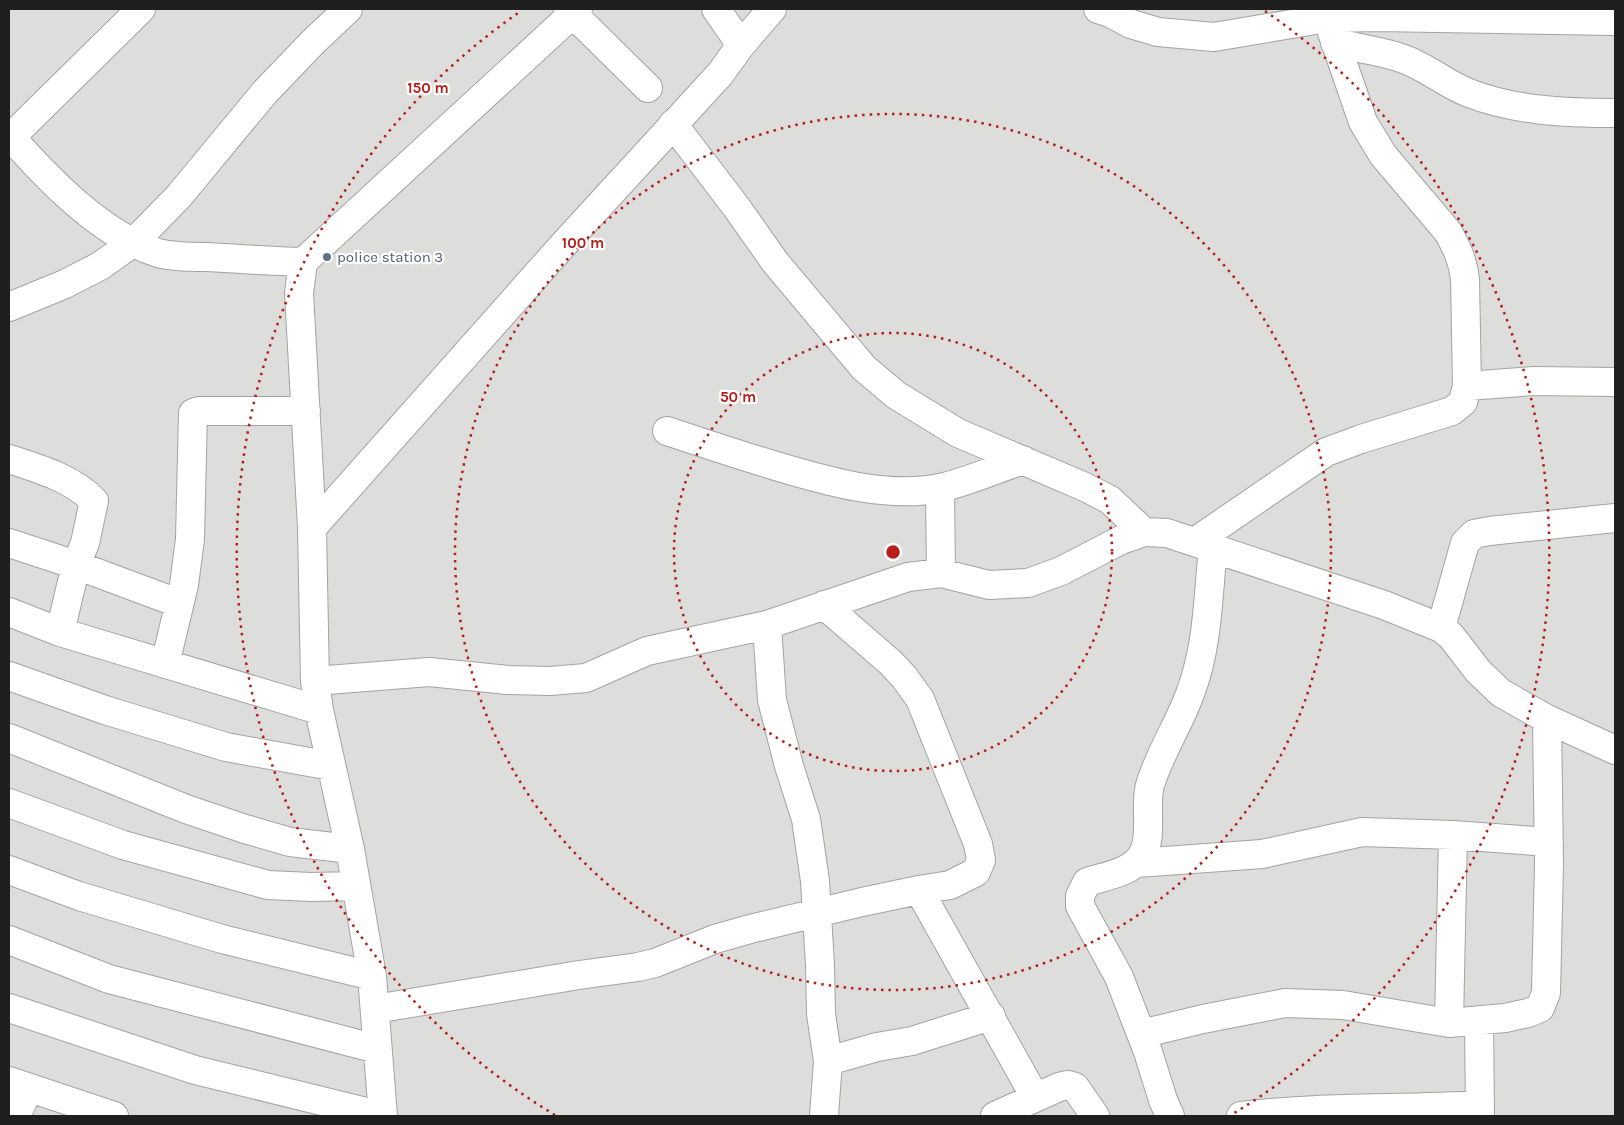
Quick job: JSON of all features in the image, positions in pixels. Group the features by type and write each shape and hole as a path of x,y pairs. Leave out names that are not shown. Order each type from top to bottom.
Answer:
{"street":[{"path":"141,9 10,136 45,174 87,212 112,230 159,253 303,262"},
{"path":"9,307 65,284 100,266 134,242 179,196 266,92 314,41 348,9"},
{"path":"716,9 741,45"},
{"path":"312,528 531,281 720,74 741,45 772,9"},
{"path":"1098,9 1131,24 1158,32 1214,37 1331,30 1487,14 1615,21"},
{"path":"9,1008 195,1070 383,1116 372,976 350,849 318,710 315,681 312,528 299,294 303,262 573,10 648,88"},
{"path":"1331,30 1422,67 1445,83 1496,102 1569,113 1615,113"},
{"path":"1204,544 1326,452 1361,439 1452,411 1463,402 1467,386 1463,262 1448,232 1383,155 1363,122 1331,30"},
{"path":"673,124 738,208 775,262 864,368 896,395 958,433 1085,486 1110,500 1144,532"},
{"path":"1467,386 1534,381 1615,382"},
{"path":"164,664 184,585 190,539 193,412 306,411"},
{"path":"667,431 824,481 878,489 910,491 940,488 1023,460"},
{"path":"9,459 54,475 87,493 94,501 85,543 76,565 60,632"},
{"path":"940,488 941,574"},
{"path":"1441,628 1465,543 1474,534 1615,518"},
{"path":"315,681 429,672 508,680 550,681 586,678 647,651 767,625 908,577 941,574 989,585 1028,583 1061,571 1121,540 1144,532 1166,533 1384,604 1441,628 1451,636 1478,671 1501,693 1547,719 1615,750"},
{"path":"9,544 76,565 178,603"},
{"path":"1137,863 1143,855 1147,844 1150,787 1163,749 1191,691 1202,649 1204,544"},
{"path":"375,1009 579,975 638,968 715,939 816,912 950,885 976,872 981,860 978,844 920,699 904,676 891,663 824,605"},
{"path":"9,612 60,632 318,710"},
{"path":"767,625 772,700 789,766 806,819 815,881 821,1014 828,1061 824,1116"},
{"path":"9,676 105,710 226,747 331,766"},
{"path":"1141,1034 1203,1018 1284,1003 1343,1005 1449,1022 1505,1018 1528,1013 1540,1008 1546,994 1549,842 1547,719"},
{"path":"9,738 186,809 245,829 290,842 350,849"},
{"path":"9,803 123,845 268,885 311,887 356,886"},
{"path":"1170,1116 1119,977 1080,906 1080,896 1087,882 1123,870 1137,863 1262,854 1362,832 1453,835 1549,842"},
{"path":"1449,1022 1453,835"},
{"path":"9,870 79,896 222,939 372,976"},
{"path":"919,890 1035,1097"},
{"path":"9,940 109,979 377,1049"},
{"path":"828,1061 877,1047 912,1041 991,1016"},
{"path":"1241,1116 1286,1111 1422,1108 1480,1110 1479,1020"},
{"path":"16,1116 19,1084 114,1116"},
{"path":"994,1116 1059,1086 1068,1085 1075,1087 1095,1116"}],"shaded area":[{"path":"9,9 1615,9 1615,1116 9,1116"}],"place":[{"name":"police station 3","path":"327,257"}]}
